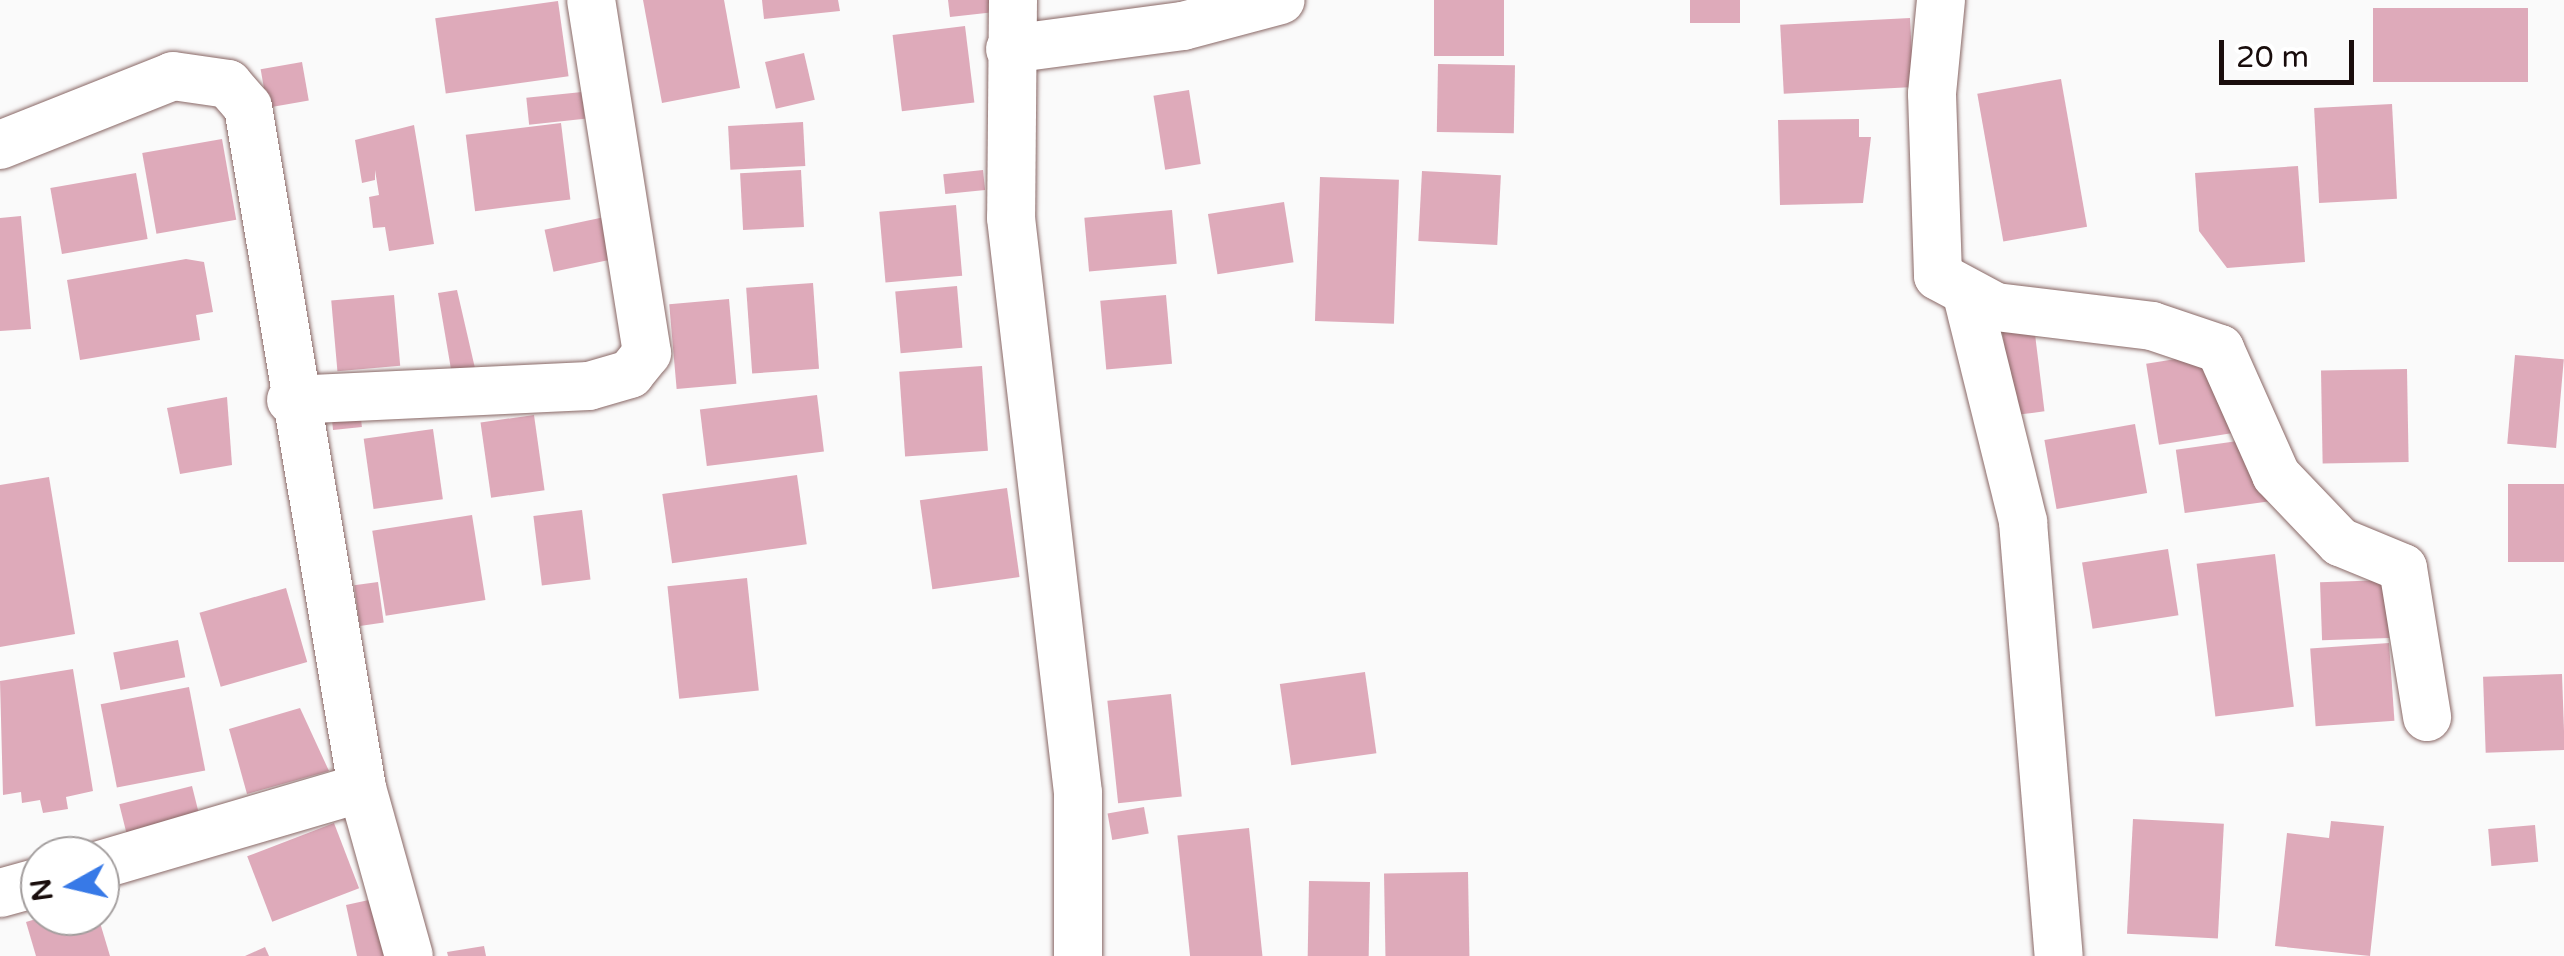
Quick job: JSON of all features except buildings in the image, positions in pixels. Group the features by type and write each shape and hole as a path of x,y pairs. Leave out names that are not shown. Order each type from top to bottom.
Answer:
{"street":[{"path":"291,400 589,386 630,374 646,353 645,300 591,0"},
{"path":"1013,0 1011,218 1078,793 1078,956"},
{"path":"1010,49 1183,26 1281,0"},
{"path":"1941,0 1934,256 1938,276 1968,299 2152,326 2220,349 2276,475 2340,542 2403,568 2428,716"},
{"path":"0,145 174,76 228,84 248,107 260,146 291,400 341,636 362,788 409,956"},
{"path":"1968,299 2023,522 2059,956"},
{"path":"120,860 362,788"}]}
